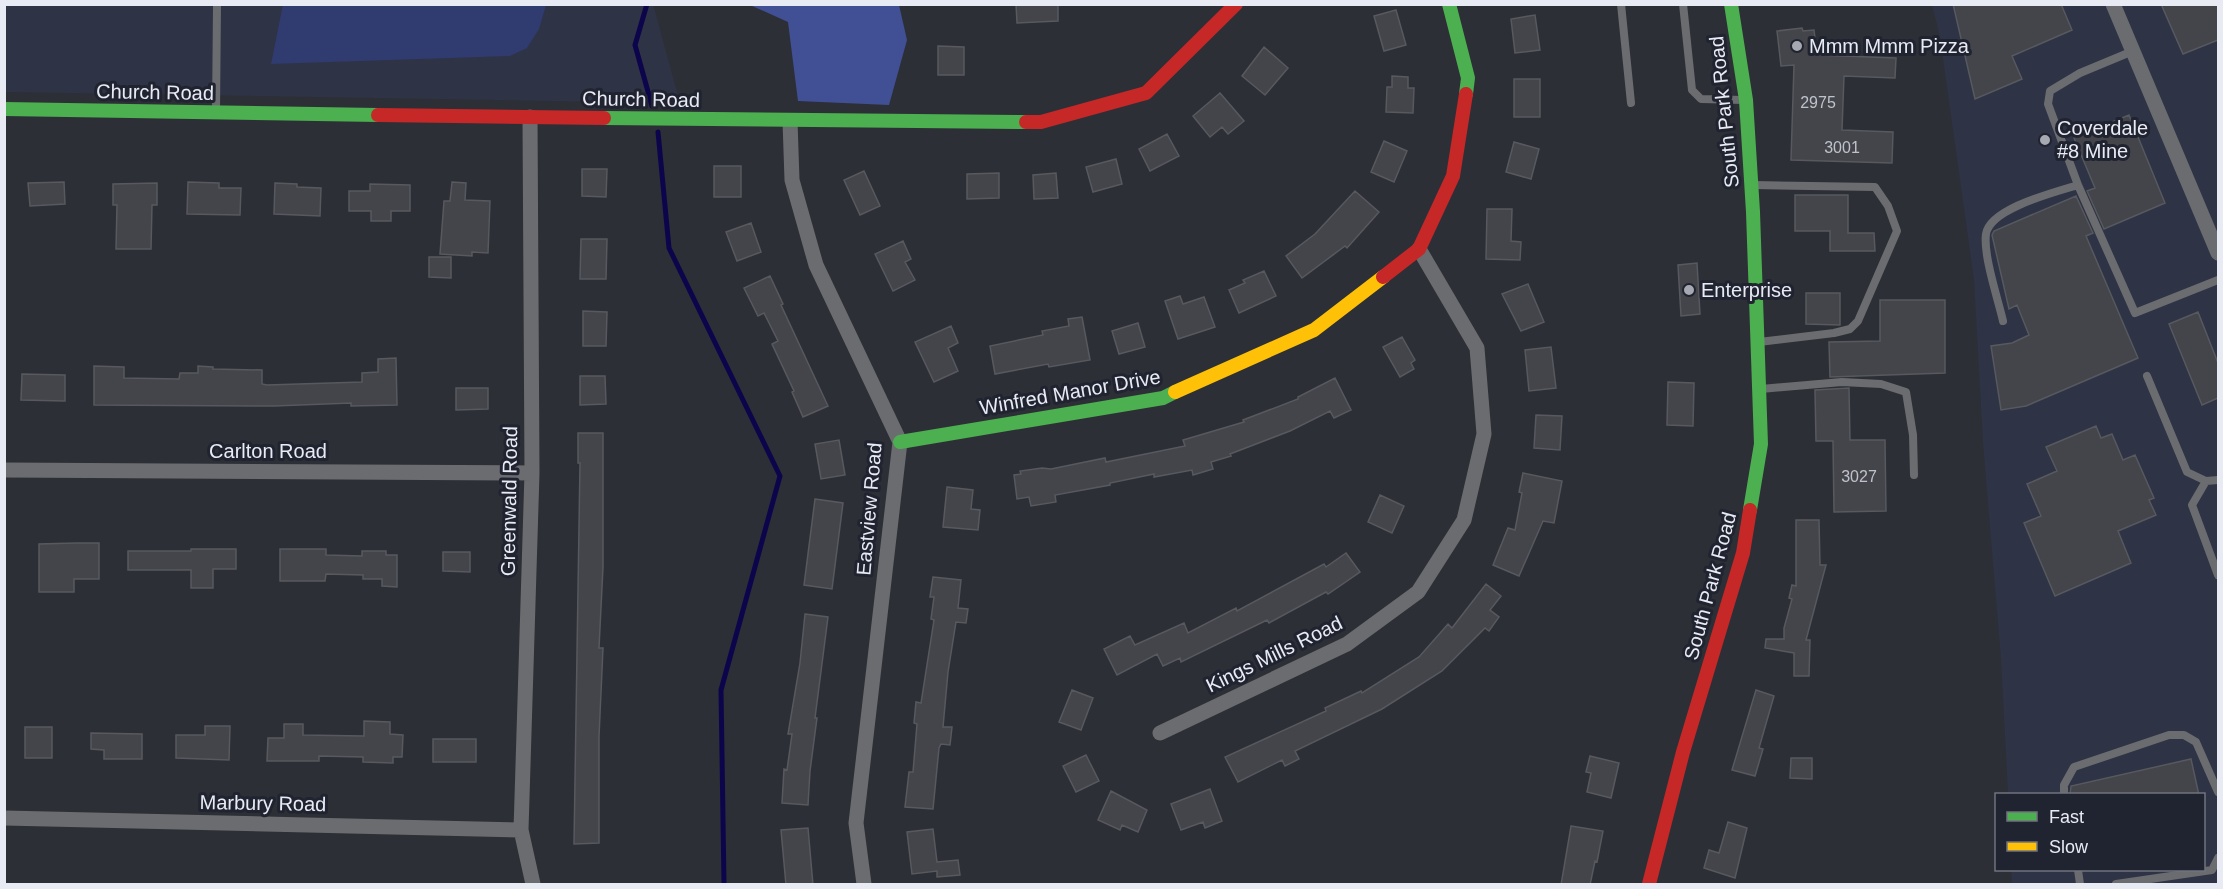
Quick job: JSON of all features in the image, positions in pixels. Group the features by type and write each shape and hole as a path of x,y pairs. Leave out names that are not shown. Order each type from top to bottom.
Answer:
{"street":[{"name":"Church Road","path":"4,109 790,121 1041,122 1146,93 1236,4"},
{"name":"Winfred Manor Drive","path":"900,442 1163,398 1314,330 1419,249 1453,176 1468,78 1449,4"},
{"name":"South Park Road","path":"1649,885 1683,752 1743,552 1761,444 1746,100 1731,4"},
{"path":"2113,4 2218,253"},
{"name":"Greenwald Road","path":"530,117 532,473 521,830 532,885"},
{"name":"Eastview Road","path":"790,121 792,180 816,265 900,442 856,823 864,885"},
{"name":"Kings Mills Road","path":"1160,733 1347,644 1418,592 1464,520 1484,434 1477,348 1419,249"},
{"name":"Carlton Road","path":"4,470 532,473"},
{"name":"Marbury Road","path":"4,818 521,830"}],"lane":[{"path":"216,112 217,4"},
{"path":"1621,4 1631,104"},
{"path":"1683,4 1692,90 1701,99 1746,100"},
{"path":"2133,51 2080,73 2050,91 2048,104 2078,185 2135,313 2218,280"},
{"path":"1751,185 1875,187 1888,206 1897,231 1858,321 1850,329 1758,342"},
{"path":"2003,321 1987,251 1986,234 1989,225 2003,212 2078,185"},
{"path":"2147,376 2187,472 2206,481 2218,480"},
{"path":"1760,389 1842,382 1881,384 1906,392 1913,435 1914,475"},
{"path":"2206,481 2192,505 2218,575"},
{"path":"2064,793 2064,785 2074,766 2169,735 2184,735 2196,742 2218,792"},
{"path":"2116,885 2212,870 2218,858"}],"shaded area":[{"path":"283,4 546,5 539,29 527,48 510,56 271,64"},
{"path":"653,4 680,103 5,92 5,5"},
{"path":"750,5 899,5 907,40 889,105 798,101 788,22"},
{"path":"1932,5 2218,5 2218,884 2012,884 2011,871 2205,871 2205,793 2008,793 2001,659 1983,443 1974,280 1940,37"}],"building":[{"path":"1016,4 1058,4 1058,21 1017,23"},
{"path":"1953,4 2061,4 2072,30 2012,56 2022,79 1975,99"},
{"path":"2161,4 2218,4 2218,40 2183,54"},
{"path":"1396,10 1406,45 1384,51 1374,16"},
{"path":"1535,15 1540,50 1515,53 1511,19"},
{"path":"1802,28 1803,31 1814,30 1817,55 1896,58 1895,78 1844,76 1842,130 1893,132 1892,163 1791,160 1794,65 1781,66 1777,31"},
{"path":"938,46 964,47 964,75 938,75"},
{"path":"1264,47 1288,68 1265,95 1242,76"},
{"path":"1392,76 1408,77 1408,88 1414,88 1413,113 1386,112 1387,87 1392,87"},
{"path":"1514,79 1540,79 1540,117 1514,117"},
{"path":"1220,93 1244,121 1228,134 1222,127 1210,137 1193,116"},
{"path":"2129,115 2165,203 2104,229 2087,191 2095,188 2074,138"},
{"path":"1167,134 1179,156 1150,171 1139,149"},
{"path":"1384,141 1407,151 1394,182 1371,172"},
{"path":"1514,142 1539,149 1531,179 1506,172"},
{"path":"1116,159 1122,184 1093,192 1086,167"},
{"path":"714,166 741,166 741,197 714,197"},
{"path":"582,169 607,169 606,197 582,196"},
{"path":"864,171 880,206 860,215 844,180"},
{"path":"999,173 999,198 967,199 967,174"},
{"path":"1056,173 1058,198 1034,199 1033,175"},
{"path":"64,182 65,204 30,206 28,183"},
{"path":"188,182 219,183 219,188 241,188 240,215 187,214"},
{"path":"452,182 466,183 465,200 490,201 488,253 472,252 472,256 440,254 444,201 450,201"},
{"path":"157,183 157,205 152,205 151,249 116,249 117,205 113,205 113,184"},
{"path":"275,183 321,188 320,216 274,214"},
{"path":"370,184 410,185 410,211 391,211 391,221 371,221 371,211 349,211 349,191 370,191"},
{"path":"1355,191 1379,212 1347,248 1345,246 1302,278 1286,256 1315,234"},
{"path":"1795,195 1848,195 1848,233 1874,233 1875,251 1830,251 1830,231 1795,231"},
{"path":"2076,196 2093,233 2086,236 2138,358 2026,406 2001,410 1991,346 2012,343 2029,335 2017,305 2009,309 1992,235 1994,231"},
{"path":"1487,209 1512,209 1511,241 1521,242 1520,260 1486,259"},
{"path":"751,223 761,252 737,261 726,232"},
{"path":"581,239 607,239 606,279 580,279"},
{"path":"903,241 911,259 905,262 915,280 893,291 875,254"},
{"path":"429,257 451,257 451,278 429,277"},
{"name":"Enterprise","path":"1697,263 1700,314 1681,316 1678,265"},
{"path":"1264,271 1276,296 1239,313 1229,290 1245,283 1243,280"},
{"path":"770,276 828,406 803,417 792,392 794,391 772,344 778,341 764,313 758,316 744,288"},
{"path":"1528,284 1544,322 1521,331 1502,294"},
{"path":"1806,293 1840,293 1840,325 1806,324"},
{"path":"1180,296 1183,304 1204,297 1215,327 1178,339 1165,301"},
{"path":"1880,300 1945,300 1945,373 1830,377 1829,342 1880,341"},
{"path":"583,311 607,312 606,346 583,346"},
{"path":"2198,312 2218,363 2218,398 2202,405 2169,324"},
{"path":"1082,317 1090,360 1049,367 1048,364 995,374 990,346 1043,335 1042,331 1069,326 1068,319"},
{"path":"1138,323 1145,347 1119,354 1112,331"},
{"path":"951,326 958,343 948,348 958,371 934,382 915,342"},
{"path":"1402,337 1415,360 1411,363 1414,369 1400,377 1383,347"},
{"path":"1551,347 1556,388 1529,391 1525,350"},
{"path":"396,358 397,405 351,406 351,403 274,406 94,405 94,366 124,367 124,378 179,379 180,373 198,373 198,366 213,367 213,369 262,370 262,384 267,385 362,382 362,373 378,372 378,359"},
{"path":"22,374 65,375 65,401 21,400"},
{"path":"580,376 605,376 606,404 580,405"},
{"path":"1335,378 1351,410 1334,418 1330,411 1290,431 1211,462 1213,469 1193,475 1192,470 1154,477 1154,474 1055,495 1056,502 1031,506 1029,497 1017,499 1014,475 1021,474 1020,471 1051,469 1105,458 1106,462 1185,446 1183,440 1244,422 1243,420 1298,399"},
{"path":"1668,382 1694,383 1693,426 1667,425"},
{"path":"456,388 488,388 488,409 456,410"},
{"path":"1849,388 1850,440 1885,440 1886,511 1834,512 1833,441 1816,441 1815,390"},
{"path":"1536,415 1562,416 1560,450 1534,448"},
{"path":"2096,426 2101,438 2112,434 2123,460 2135,455 2154,498 2149,500 2156,515 2118,531 2131,563 2055,596 2024,523 2041,516 2027,484 2057,471 2046,447"},
{"path":"578,433 603,433 603,567 599,648 603,648 599,737 599,843 574,844 580,463 578,463"},
{"path":"839,440 845,475 821,479 815,444"},
{"path":"1523,473 1562,481 1554,523 1543,521 1519,576 1493,565 1508,528 1515,530"},
{"path":"947,487 973,490 971,509 980,510 978,530 943,527"},
{"path":"1380,495 1404,506 1392,533 1368,522"},
{"path":"815,499 843,503 832,589 804,585"},
{"path":"1796,520 1819,520 1820,565 1826,565 1806,640 1810,640 1809,676 1794,676 1794,653 1765,648 1766,639 1784,639 1784,628 1792,599 1789,598 1792,585 1796,586"},
{"path":"99,543 99,579 74,579 74,592 39,592 39,544"},
{"path":"191,549 236,549 236,569 213,569 213,588 191,588 191,570 128,570 128,551 191,551"},
{"path":"280,549 326,549 326,555 362,556 362,551 386,551 386,555 397,555 397,587 382,586 382,579 363,579 363,575 326,574 325,581 280,581"},
{"path":"443,552 470,552 470,572 443,571"},
{"path":"1346,553 1360,572 1328,594 1326,592 1269,623 1267,620 1181,662 1180,658 1163,666 1157,654 1117,675 1104,649 1130,636 1135,645 1184,623 1188,633 1236,608 1237,611 1324,564 1326,567"},
{"path":"933,577 961,580 958,608 968,609 966,623 956,622 943,727 952,727 950,745 941,744 939,748 933,809 905,807 909,772 913,772 917,724 914,723 916,702 921,703 934,620 931,619 934,597 930,597"},
{"path":"1486,584 1501,596 1490,610 1499,617 1489,631 1485,628 1442,671 1382,709 1295,751 1299,759 1285,766 1282,760 1238,782 1225,757 1326,711 1325,708 1361,691 1362,693 1419,657 1448,624 1452,628"},
{"path":"805,614 828,617 815,718 817,718 808,805 782,803 784,769 787,770 792,734 788,734 800,663"},
{"path":"1072,690 1093,698 1081,730 1059,722"},
{"path":"1756,690 1774,696 1759,748 1763,749 1755,776 1732,770"},
{"path":"364,721 390,722 390,734 403,735 402,757 393,757 393,763 363,762 363,757 319,756 319,761 267,761 268,738 284,738 284,724 303,724 303,735 364,736"},
{"path":"205,726 230,726 229,760 176,758 176,735 205,735"},
{"path":"25,727 52,727 52,758 25,758"},
{"path":"91,733 142,734 142,759 104,759 104,750 91,749"},
{"path":"433,739 476,739 476,762 433,762"},
{"path":"1086,755 1099,781 1076,792 1063,766"},
{"path":"1590,756 1619,763 1611,798 1587,792 1591,773 1586,772"},
{"path":"1791,758 1812,758 1812,779 1790,778"},
{"path":"2191,759 2199,793 2070,793 2071,786"},
{"path":"1210,789 1222,821 1205,828 1203,822 1181,830 1171,804"},
{"path":"1111,791 1147,810 1138,832 1122,825 1120,830 1098,820"},
{"path":"1728,822 1747,828 1735,878 1704,868 1709,850 1719,853"},
{"path":"1571,826 1603,831 1590,885 1561,885"},
{"path":"808,828 813,885 786,885 781,830"},
{"path":"933,829 937,862 958,860 960,875 937,877 937,871 912,874 907,832"}],"waterway":[{"path":"647,4 635,45 652,106"},
{"path":"658,132 669,248 780,476 721,690 724,884"}],"traffic: fast":[{"path":"1449,4 1468,78 1466,94"},
{"path":"1731,4 1746,100 1753,212 1761,444 1750,510"},
{"path":"4,109 378,115"},
{"path":"604,118 1026,122"},
{"path":"900,442 1163,398 1175,392"}],"traffic: slow":[{"path":"1175,392 1314,330 1383,277"}],"traffic: jam":[{"path":"1026,122 1041,122 1146,93 1236,4"},
{"path":"1383,277 1419,249 1453,176 1466,94"},
{"path":"378,115 604,118"},
{"path":"1649,884 1683,752 1743,553 1750,510"}],"place":[{"name":"Mmm Mmm Pizza","path":"1797,46"},
{"name":"Coverdale #8 Mine","path":"2045,140"},
{"name":"Enterprise","path":"1689,290"}]}
